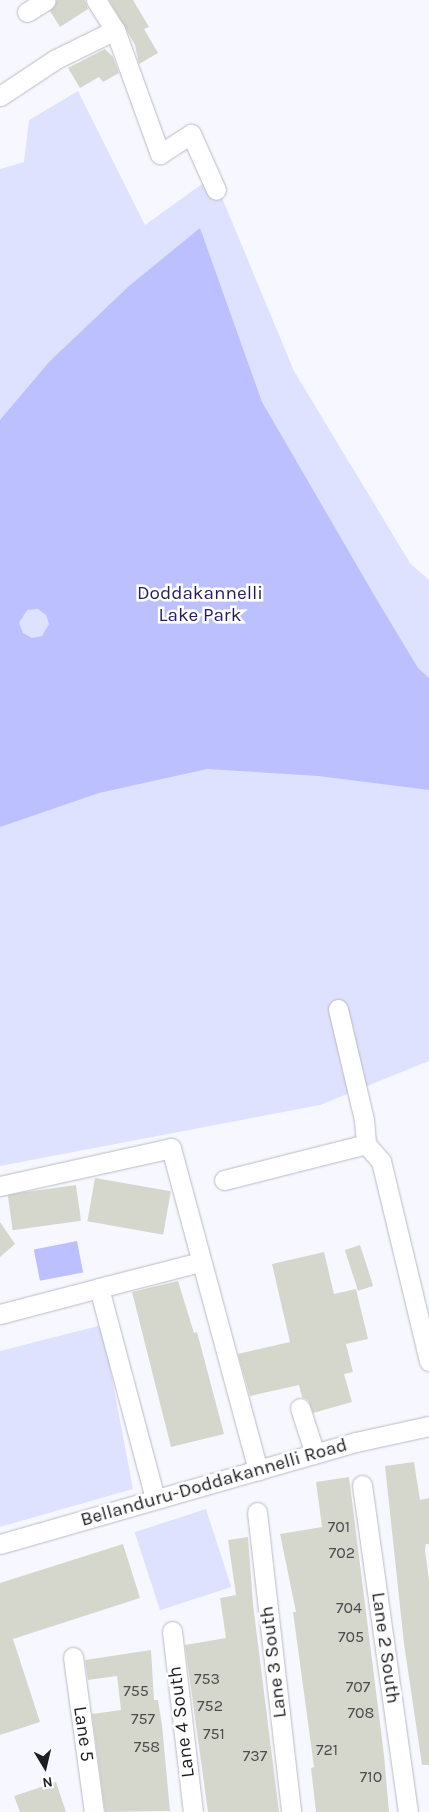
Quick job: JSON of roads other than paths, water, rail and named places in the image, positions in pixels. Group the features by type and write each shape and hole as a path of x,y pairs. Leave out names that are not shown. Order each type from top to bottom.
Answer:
{"street":[{"path":"27,12 46,0"},
{"path":"96,0 115,30 160,154 191,134 216,190"},
{"path":"0,96 64,55 115,30"},
{"path":"338,1009 364,1120 366,1144 381,1161 429,1361"},
{"path":"224,1180 366,1144"},
{"path":"0,1186 171,1148 200,1262 258,1470"},
{"path":"0,1314 200,1262"},
{"path":"99,1288 155,1498"},
{"path":"300,1408 314,1454"},
{"name":"Bellanduru-Doddakannelli Road","path":"0,1544 155,1498 314,1454 429,1426"},
{"name":"Lane 2 South","path":"362,1485 408,1812"},
{"name":"Lane 3 South","path":"257,1512 291,1812"},
{"name":"Lane 4 South","path":"172,1631 193,1812"},
{"name":"Lane 5","path":"73,1657 94,1812"}],"water":[{"name":"Doddakannelli Lake Park","path":"200,228 262,402 418,668 429,678 429,790 318,776 207,769 99,793 0,827 0,420 49,362 129,286","holes":["38,609 46,615 49,624 42,636 32,638 23,633 19,623 27,610"]},
{"path":"77,1241 83,1272 40,1281 34,1249"}]}
